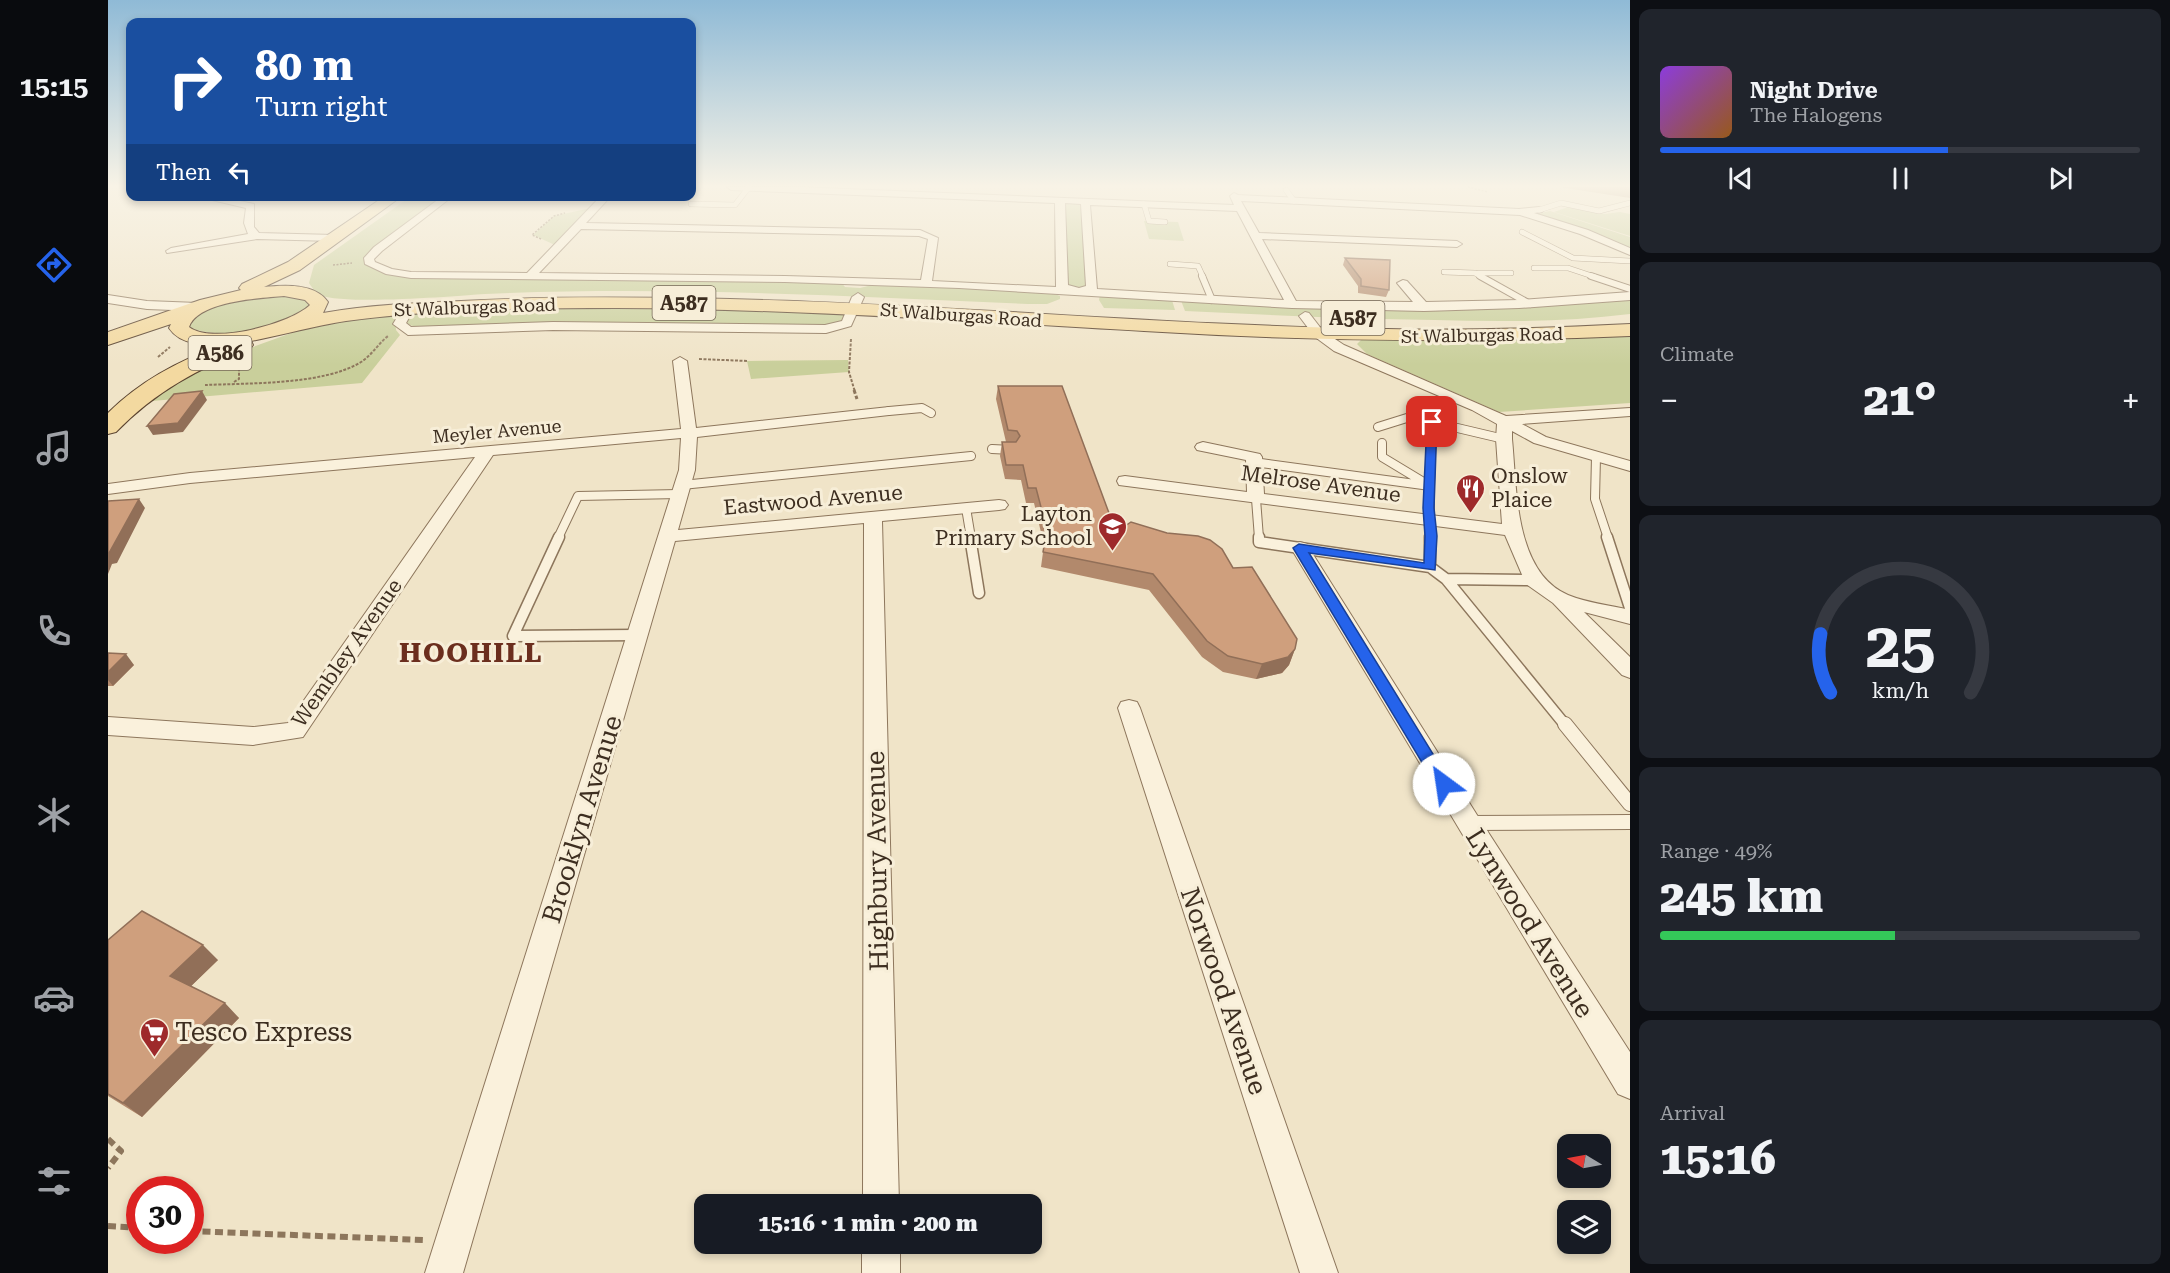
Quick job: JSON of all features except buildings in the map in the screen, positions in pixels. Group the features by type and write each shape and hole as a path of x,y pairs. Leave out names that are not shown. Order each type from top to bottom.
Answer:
{"main road":[{"path":"109,339 200,307 294,266 322,246"},
{"path":"109,339 155,334 226,338 290,325 310,315 319,306 319,302 310,294 299,289 293,282 294,266"},
{"name":"St Walburgas Road","path":"200,307 270,292 364,300 513,293 656,291 856,302"},
{"name":"St Walburgas Road","path":"290,325 348,313 588,302 856,302 1298,310 1503,321 1575,319 1630,314"},
{"path":"186,335 178,325 181,319 200,307"},
{"name":"St Walburgas Road","path":"1076,307 1319,334 1445,337 1630,330"},
{"name":"A586","path":"108,427 153,385 201,360 290,325"},
{"name":"A586","path":"153,385 158,373 184,347 186,335"}],"street":[{"path":"171,251 195,246"},
{"path":"388,246 370,261 380,270 401,275 698,277 926,284 1076,307 1212,300 1298,310 1530,304 1630,296"},
{"path":"530,276 558,246"},
{"path":"926,284 932,246"},
{"path":"1061,246 1062,287 1076,307"},
{"path":"1076,307 1092,288 1089,246"},
{"path":"1261,246 1298,310 1319,334 1339,348 1504,430 1630,466"},
{"path":"1403,283 1424,307"},
{"path":"108,299 147,305 200,307"},
{"path":"408,309 399,324 408,331 553,326 826,329 841,327 847,323 856,302"},
{"name":"Brooklyn Avenue","path":"444,1273 687,470 689,433 680,361"},
{"name":"Meyler Avenue","path":"108,489 190,478 689,433 889,411"},
{"path":"1504,430 1630,412"},
{"path":"1504,430 1512,531 1533,580 1560,599 1630,670"},
{"path":"1203,447 1254,457 1257,498"},
{"name":"Wembley Avenue","path":"108,726 253,736 295,731 487,452"},
{"name":"Melrose Avenue","path":"1125,481 1512,531"},
{"name":"Eastwood Avenue","path":"668,536 999,505"},
{"name":"Highbury Avenue","path":"873,517 881,1194"},
{"name":"Lynwood Avenue","path":"1299,548 1630,1082"},
{"path":"1560,599 1630,617"},
{"name":"Norwood Avenue","path":"1129,708 1319,1273"},
{"path":"881,1254 881,1273"}],"lane":[{"path":"1550,246 1573,258 1630,261"},
{"path":"1170,264 1198,266 1212,300"},
{"path":"1534,268 1568,268 1630,289"},
{"path":"1444,272 1511,273"},
{"path":"1475,273 1530,304"},
{"path":"889,411 922,408 932,413"},
{"path":"1378,427 1410,417 1432,422 1504,430"},
{"path":"1430,567 1432,422"},
{"path":"1383,443 1382,457 1430,486"},
{"path":"992,449 1012,450"},
{"path":"637,636 513,636 578,496 681,490 971,456"},
{"path":"1596,457 1595,499 1630,608"},
{"path":"1254,462 1430,486"},
{"path":"1257,498 1259,542 1430,567 1446,579 1630,804"},
{"path":"966,508 979,593"},
{"path":"1446,579 1533,580"},
{"path":"1468,824 1630,822"}],"path":[{"path":"328,265 370,261"},
{"path":"841,327 852,328 848,360 849,372 861,414"},
{"path":"200,385 285,380 343,370 360,363 389,335"},
{"path":"680,361 747,360"},
{"path":"108,1139 121,1151 108,1168"},
{"path":"108,1227 126,1228"},
{"path":"204,1232 454,1241"}],"green space":[{"path":"340,246 387,246 369,261 401,275 841,282 845,287 860,288 880,283 1047,291 1060,296 1060,299 1047,304 1028,304 756,293 621,291 348,299 329,298 314,290 309,283 314,265"},
{"path":"1062,246 1089,246 1092,288 1062,287"},
{"path":"1616,246 1630,246 1630,252"},
{"path":"278,294 306,300 309,304 303,313 290,320 253,330 214,333 199,331 188,326 191,317 217,304"},
{"path":"1100,294 1171,297 1175,310 1104,308 1099,300"},
{"path":"1630,296 1630,314 1582,319 1508,321 1341,318 1185,311 1180,298 1385,306"},
{"path":"592,306 834,311 846,315 841,327 419,327 408,325 405,320 425,312"},
{"path":"392,315 395,318 396,330 400,335 362,383 152,401 168,387 217,360 322,322"},
{"path":"1630,330 1630,403 1499,412 1367,354 1357,344 1366,335"},
{"path":"848,360 849,372 751,379 747,361"}],"place":[{"name":"Onslow Plaice","path":"1470,514"},
{"name":"Layton Primary School","path":"1113,552"},
{"name":"Tesco Express","path":"154,1058"}],"district":[{"name":"HOOHILL","path":"471,653"}],"route":[{"path":"1432,422 1428,508 1431,536 1430,567 1299,548 1444,784"}]}
